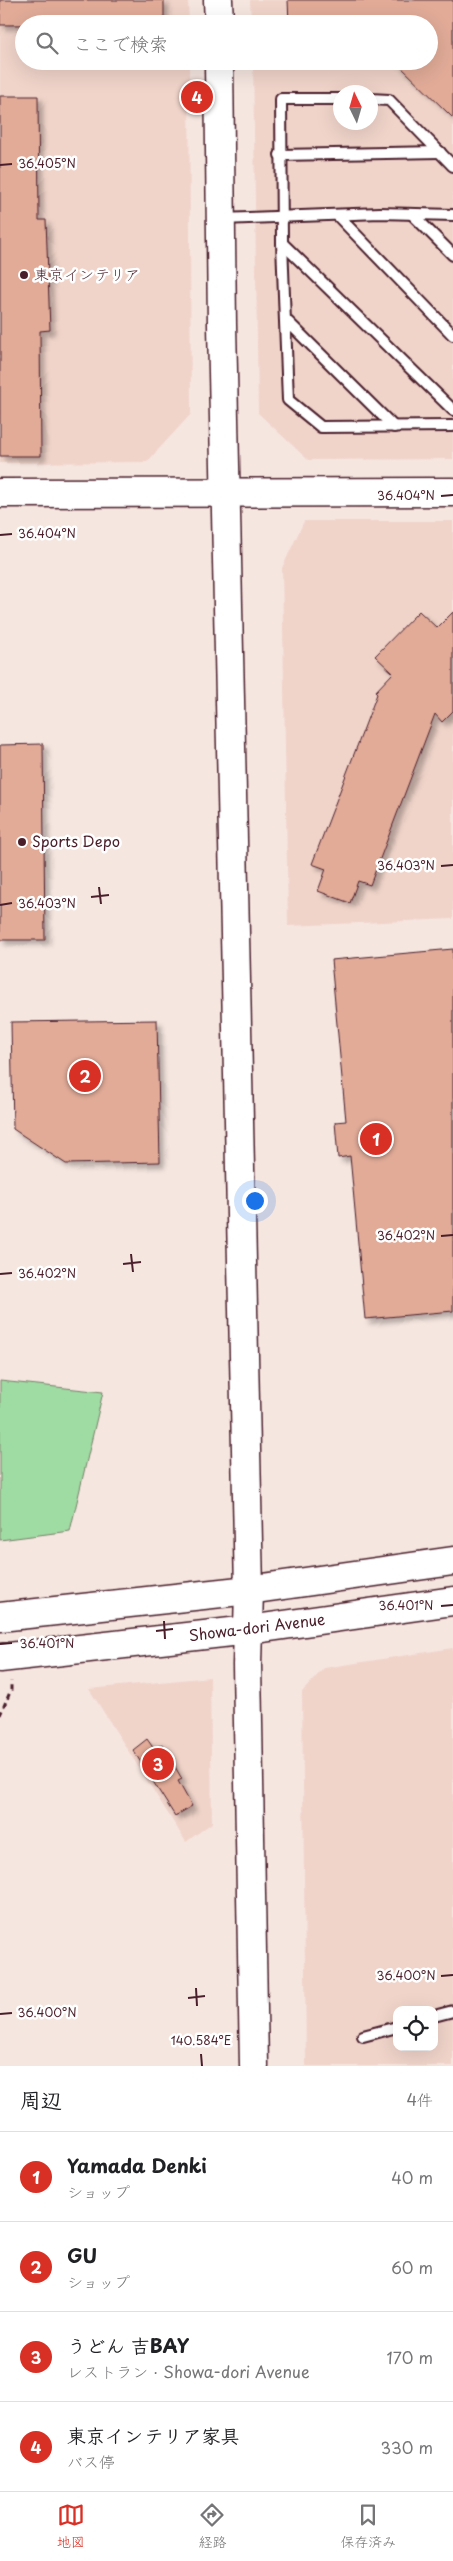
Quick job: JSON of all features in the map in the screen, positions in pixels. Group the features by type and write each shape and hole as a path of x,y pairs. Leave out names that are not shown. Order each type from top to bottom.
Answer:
{"street":[{"path":"218,0 219,15"},
{"path":"219,70 220,219 249,1590 248,1684 254,2066"},
{"path":"0,493 453,492"},
{"path":"0,1617 249,1590 453,1561"},
{"name":"Showa-dori Avenue","path":"5,1658 249,1630 453,1601"}],"lane":[{"path":"333,99 281,99 281,215 288,400 321,427 453,426"},
{"path":"378,100 389,100 453,166"},
{"path":"280,155 440,152"},
{"path":"412,214 453,255"},
{"path":"220,219 281,215 453,215"},
{"path":"336,215 453,335"},
{"path":"282,243 453,410"},
{"path":"286,320 394,426"},
{"path":"438,2015 453,2011"},
{"path":"363,2036 393,2028"}],"path":[{"path":"0,1715 11,1690 5,1658"}],"shaded area":[{"path":"0,0 188,0 189,15 15,15 15,70 189,70 191,414 147,462 0,463"},
{"path":"250,0 453,0 453,459 308,460 258,413 253,70 438,70 438,15 251,15"},
{"path":"304,521 453,521 453,919 288,926 282,568"},
{"path":"453,1648 453,2066 306,2066 302,1692 324,1668"},
{"path":"210,1677 212,1823 186,1842 89,1689"}],"green space":[{"path":"0,1381 103,1392 70,1531 0,1540"}],"building":[{"path":"0,0 164,0 164,15 15,15 15,25 0,25"},
{"path":"288,0 453,0 453,118 404,70 438,70 438,15 289,15"},
{"name":"東京インテリア","path":"0,96 38,96 39,220 46,220 50,330 40,331 41,456 0,456"},
{"path":"419,611 437,628 453,612 453,711 442,722 435,714 370,885 358,881 350,903 318,891 326,869 312,864 377,694 375,692 393,673 375,656"},
{"name":"Sports Depo","path":"43,744 45,940 0,940 0,745"},
{"path":"453,949 453,1311 365,1319 350,1156 338,1158 335,1122 346,1121 331,960"},
{"path":"157,1020 160,1162 66,1164 13,1129 11,1022"},
{"path":"147,1739 154,1749 162,1744 182,1779 178,1781 192,1806 175,1816 133,1750"}],"place":[{"name":"東京インテリア家具","path":"197,97"},
{"name":"東京インテリア","path":"24,275"},
{"name":"Sports Depo","path":"22,842"},
{"name":"GU","path":"85,1076"},
{"name":"Yamada Denki","path":"376,1139"},
{"name":"うどん 吉BAY","path":"158,1764"}]}
